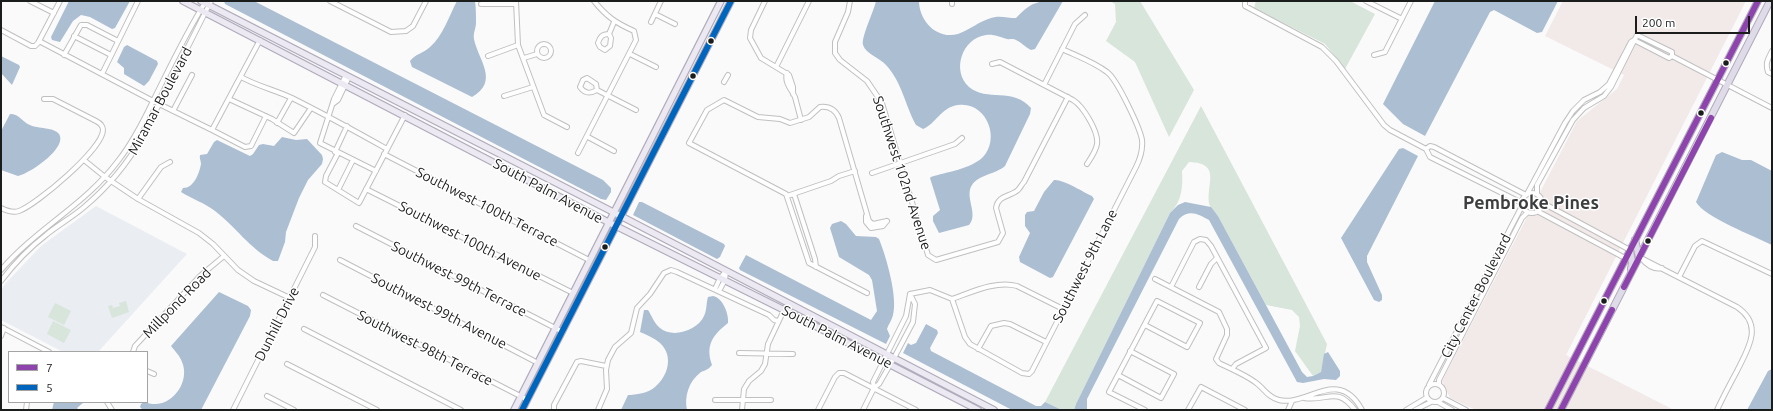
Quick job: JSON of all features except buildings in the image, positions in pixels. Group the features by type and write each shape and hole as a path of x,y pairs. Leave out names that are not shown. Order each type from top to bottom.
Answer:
{"highway":[{"path":"1548,410 1758,1"},
{"path":"1561,410 1770,1"},
{"path":"1635,240 1639,256"},
{"path":"1630,250 1632,263 1631,273"}],"main road":[{"name":"South Palm Avenue","path":"183,1 260,40 343,85 405,115 608,222 723,279 978,410"},
{"path":"514,410 721,1"},
{"path":"522,410 731,1"},
{"name":"South Palm Avenue","path":"206,2 994,410"}],"street":[{"path":"30,1 54,13"},
{"path":"1,30 31,46 35,46 60,1"},
{"path":"102,74 138,1"},
{"path":"330,1 391,32 406,31 413,26 426,1"},
{"path":"578,153 588,137 636,40 634,31 614,22 594,1"},
{"path":"650,22 661,1"},
{"path":"765,1 750,32 751,40 761,58 787,73 792,81 801,120"},
{"path":"776,67 809,1"},
{"name":"Southwest 102nd Avenue","path":"850,1 848,12 834,42 835,53 840,60 862,76 877,93 882,103 928,255 936,260 998,242 1003,234 996,208 997,204 1004,196 1018,190 1024,182 1068,97"},
{"path":"1245,1 1244,6 1320,46 1336,61 1384,125 1393,132 1426,149 1430,156 1522,204 1528,212 1537,211 1625,258"},
{"path":"1366,1 1402,19"},
{"path":"1374,55 1385,52 1411,1"},
{"path":"203,11 206,2"},
{"path":"481,4 516,2 518,46 524,58 544,115 567,127"},
{"name":"Miramar Boulevard","path":"1,270 24,245 46,226 78,203 105,177 133,140 203,11"},
{"name":"Miramar Boulevard","path":"1,281 19,259 33,246 82,209 111,181 130,157 159,104 203,11"},
{"path":"655,14 675,24"},
{"path":"1044,85 1075,24 1085,15"},
{"path":"609,34 614,22"},
{"path":"64,55 78,28 84,24 118,41"},
{"path":"1522,204 1569,117 1584,100 1600,92 1609,84 1637,35 1672,52 1672,56"},
{"path":"74,36 111,55"},
{"path":"212,130 260,40"},
{"path":"1634,40 1669,58 1672,56 1772,108"},
{"path":"1630,250 1541,202 1537,194 1538,185 1573,120 1584,108 1604,96 1612,87 1634,40"},
{"path":"39,41 153,101 248,148 251,146 266,116"},
{"path":"488,56 518,46"},
{"name":"Southwest 9th Lane","path":"978,349 1025,374 1029,374 1032,371 1136,167 1141,153 1142,139 1112,77 1102,69 1062,49"},
{"path":"1772,51 1766,62 1768,72 1772,74"},
{"path":"524,58 537,54"},
{"path":"630,54 656,67"},
{"path":"691,61 698,65"},
{"path":"992,64 1000,62 1076,101 1084,109 1097,135 1096,146 1087,164"},
{"path":"173,111 192,75"},
{"path":"724,82 728,75"},
{"path":"348,76 338,100 334,103 320,141 323,146 376,171"},
{"path":"241,77 329,116 386,149"},
{"path":"504,96 533,87"},
{"path":"597,90 636,110"},
{"path":"276,122 291,98"},
{"path":"1,208 13,212 20,211 64,179 84,160 102,135 103,130 101,125 53,99 44,99"},
{"path":"229,99 266,116 294,133 311,108"},
{"path":"867,214 866,222 871,228 883,226 887,221 871,223 867,214 839,118 835,111 829,107 820,107 811,116 790,123 780,119 758,117 724,100 706,110 689,143 786,194 809,263 867,293"},
{"path":"347,126 326,176 325,182 359,203 405,115"},
{"path":"588,137 614,151"},
{"path":"872,173 955,144 962,138"},
{"path":"1426,149 1432,146 1527,194 1537,194"},
{"name":"Southwest 100th Terrace","path":"384,154 589,260"},
{"path":"84,160 105,177 138,199 199,233 213,244 238,270 254,281 290,298"},
{"path":"338,190 352,160"},
{"path":"138,199 161,167 170,162"},
{"path":"787,196 831,182 838,176 855,171"},
{"name":"Southwest 100th Avenue","path":"366,189 573,293"},
{"path":"794,194 815,259 816,267"},
{"path":"1537,211 1541,206 1541,202"},
{"name":"City Center Boulevard","path":"1429,385 1522,204"},
{"name":"City Center Boulevard","path":"1439,385 1439,380 1522,217 1528,212"},
{"name":"Southwest 99th Terrace","path":"356,226 563,332"},
{"name":"Dunhill Drive","path":"233,410 315,247 315,236"},
{"path":"1171,287 1194,242 1198,239 1203,239 1209,243 1266,348 1234,365 1232,369"},
{"path":"1679,277 1695,246 1700,241 1707,242 1772,274"},
{"name":"Millpond Road","path":"133,351 200,276 224,256"},
{"path":"1639,256 1650,266 1658,269 1663,268 1737,307 1750,320 1752,332 1750,345 1717,410"},
{"path":"1199,287 1211,264 1217,258"},
{"name":"Southwest 99th Avenue","path":"340,260 538,363"},
{"path":"598,410 607,389 606,366 615,347 631,333 637,308 650,294 666,272 671,270 677,272 719,291 778,321"},
{"path":"719,291 726,271"},
{"path":"714,289 723,279"},
{"path":"1155,279 1219,312 1227,329 1227,335 1216,358 1219,363 1256,383 1271,397 1283,401 1292,401 1319,392 1336,390 1350,396 1362,410"},
{"path":"910,294 930,290 952,299 999,284 1009,284 1017,286 1063,309"},
{"path":"874,388 873,382 906,316 910,294"},
{"path":"863,410 874,388 879,384 894,358 914,318 915,304 910,294"},
{"path":"1476,294 1481,297"},
{"name":"Southwest 98th Terrace","path":"323,295 528,400"},
{"path":"952,299 965,337 970,344 978,349 991,326 998,324 1010,324 1046,342"},
{"path":"1144,325 1187,347 1200,323 1157,301 1144,325 1130,351 1109,392 1145,410"},
{"path":"742,410 744,388 763,368 768,344 784,310"},
{"path":"906,316 914,318"},
{"path":"1,336 3,327 47,351"},
{"path":"304,329 461,410"},
{"path":"39,351 40,347"},
{"path":"1118,375 1162,398 1174,374 1130,351"},
{"path":"740,353 793,354"},
{"path":"554,408 577,362 581,361 606,366"},
{"path":"1240,374 1239,367 1242,361"},
{"path":"287,364 377,410"},
{"path":"148,371 154,374"},
{"path":"818,410 835,377 839,373 844,373 916,410"},
{"path":"1426,398 1426,390 1429,385 1439,385 1444,392 1443,398 1438,402"},
{"path":"1188,410 1201,387 1235,408 1244,410"},
{"path":"1304,398 1313,399 1335,395 1347,401 1355,410"},
{"path":"267,396 294,410"},
{"path":"1426,398 1431,402"},
{"path":"1406,410 1426,398"},
{"path":"1443,398 1466,410"},
{"path":"715,400 771,400"},
{"path":"1288,410 1292,401"},
{"path":"1415,410 1431,402 1438,402 1452,410"}],"shaded area":[{"path":"1110,1 1140,1 1194,90 1169,137 1135,62 1106,41 1116,22 1115,4"},
{"path":"1256,1 1350,1 1375,14 1345,69 1325,44 1254,8"},
{"path":"1563,1 1746,1 1566,355 1674,410 1476,410 1450,398 1442,381 1577,121 1617,89 1624,75 1545,36"},
{"path":"1201,106 1327,344 1321,372 1313,376 1295,351 1300,326 1299,317 1292,310 1266,305 1218,216 1210,206 1209,171 1200,163 1189,162 1182,171 1182,188 1177,204 1170,213 1074,410 1062,410 1045,402"},
{"path":"96,206 187,254 99,351 61,351 1,320 1,290 41,246"},
{"path":"126,301 129,312 112,318 108,306 112,305 113,308 120,306 119,303"},
{"path":"55,303 71,311 64,325 48,317"},
{"path":"53,321 71,330 64,343 47,334"}],"water":[{"path":"69,1 130,1 115,28 112,29 90,17 81,15 73,21 60,42 52,40 51,37"},
{"path":"224,1 254,1 603,180 611,188 611,192 606,200 601,199 225,4"},
{"path":"457,1 475,1 476,23 474,39 483,62 486,77 485,84 480,91 472,97 412,67 410,61 428,49 439,37"},
{"path":"876,1 919,1 922,15 930,27 943,34 950,35 958,34 994,17 1016,18 1027,8 1037,3 1063,1 1035,49 1031,50 1015,39 986,35 978,37 971,42 965,49 962,56 960,64 961,73 969,87 984,94 1016,98 1031,108 1030,114 1005,166 978,179 972,185 970,195 973,216 969,225 939,233 933,221 933,216 940,210 930,178 958,170 978,161 983,157 991,140 988,122 976,109 968,105 958,105 947,109 928,127 923,129 916,125 896,79 883,62 867,51 863,45 864,36"},
{"path":"1435,1 1558,1 1542,32 1537,33 1494,10 1490,12 1425,136 1403,124 1383,104"},
{"path":"127,45 157,61 158,64 149,81 144,86 124,74 124,68 117,62 124,47"},
{"path":"1,56 19,65 20,67 12,85 1,73"},
{"path":"10,114 16,115 30,125 57,132 60,140 58,146 46,160 30,171 18,176 1,170 1,131"},
{"path":"282,137 296,140 307,139 322,155 323,159 322,164 308,180 299,198 286,232 285,242 278,261 273,261 249,244 215,211 181,192 183,188 190,186 195,180 201,164 200,155 207,154 214,142 217,140 250,156 259,145 263,144 274,146"},
{"path":"1403,148 1418,156 1367,256 1367,262 1382,295 1382,300 1379,302 1374,300 1341,238 1399,149"},
{"path":"1722,152 1742,160 1751,160 1772,171 1772,245 1719,220 1701,208 1696,202 1716,155"},
{"path":"1054,180 1058,180 1073,186 1092,196 1094,199 1053,277 1050,278 1020,262 1019,257 1030,233 1025,226 1025,215 1027,212 1034,211 1044,192"},
{"path":"639,202 642,202 724,244 725,246 720,257 717,259 633,215"},
{"path":"1185,202 1211,207 1218,216 1302,372 1307,377 1321,372 1324,354 1328,352 1340,371 1340,376 1336,380 1324,379 1303,383 1297,382 1209,220 1197,214 1190,213 1179,219 1087,399 1087,410 1074,410 1170,213 1178,205"},
{"path":"841,221 846,224 856,236 876,237 879,239 882,246 888,266 894,298 893,315 887,329 890,336 886,344 740,270 739,268 746,255 871,320 877,311 872,280 869,275 839,257 830,228 832,224"},
{"path":"219,292 248,306 251,310 250,316 201,410 143,410 140,407 142,403 162,403 173,397 181,387 184,368 180,358 171,346"},
{"path":"708,297 717,297 725,307 728,323 714,336 710,346 709,352 712,365 701,372 693,380 688,389 686,399 687,410 621,410 628,395 646,392 655,387 660,382 668,366 667,354 660,343 648,335 640,332 644,310 648,310 660,328 672,333 678,333 691,329 701,321 705,314"},
{"path":"926,324 937,330 938,333 930,348 931,351 1036,406 1041,406 1045,402 1062,410 1012,410 903,353 908,343 911,345 916,343"},
{"path":"1772,369 1772,410 1747,410 1768,371"},
{"path":"54,403 83,403 77,408 79,410 52,410"}],"transit line":[{"name":"5","path":"522,410 731,1"},
{"name":"7","path":"1548,410 1758,1"},
{"name":"7","path":"1624,287 1711,118"},
{"name":"7","path":"1561,410 1612,310"}],"district":[{"name":"Pembroke Pines","path":"1531,203"}]}
